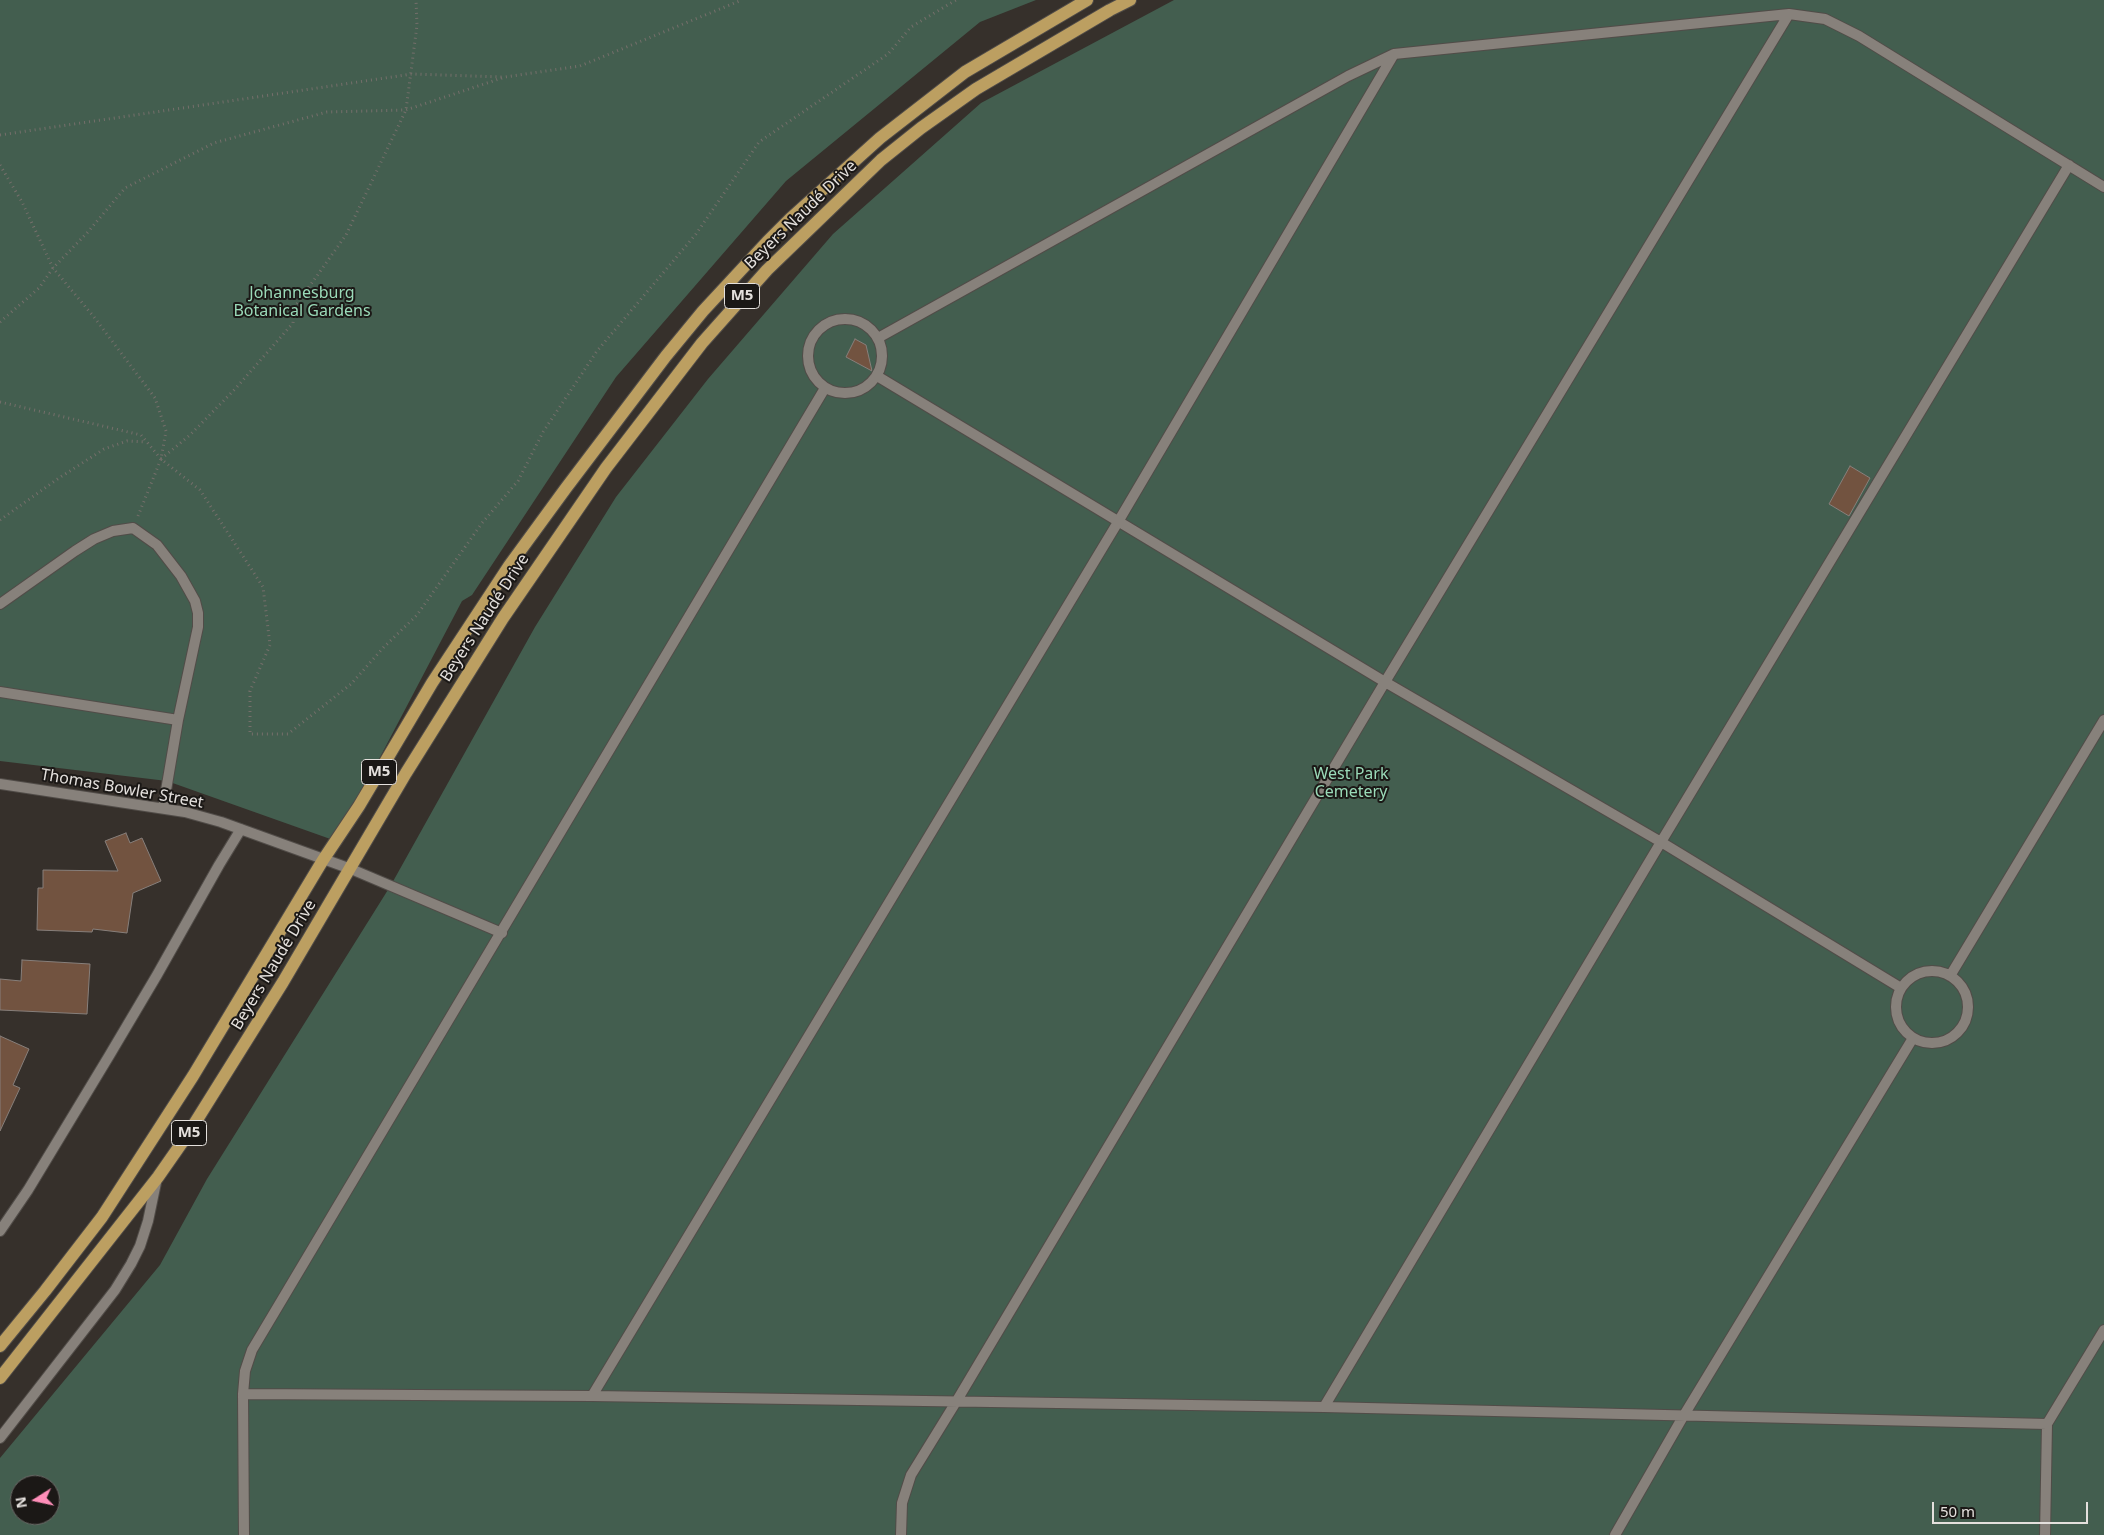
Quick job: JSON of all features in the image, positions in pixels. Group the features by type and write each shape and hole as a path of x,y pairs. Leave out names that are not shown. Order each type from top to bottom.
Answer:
{"main road":[{"name":"Beyers Naudé Drive","path":"0,1346 102,1217 197,1069 323,860 359,806 432,683 509,566 661,363 735,276 790,219 846,167 966,72 1087,0"},
{"name":"Beyers Naudé Drive","path":"0,1378 158,1177 201,1114 454,694 559,535 660,396 738,301 881,160 984,84 1130,0"}],"street":[{"path":"902,1535 902,1503 911,1474 956,1402 1385,682 1789,14"},
{"path":"878,338 1348,76 1394,54 1789,14 1825,19 1859,36 2104,187"},
{"path":"592,1396 1118,522 1394,54"},
{"path":"1324,1407 1661,842 2069,165"},
{"path":"836,320 856,320 872,330 878,338 882,357 877,376 867,387 854,393 844,394 825,388 812,374 808,355 813,336 819,329 836,320"},
{"path":"877,376 1385,682 1661,842 1901,988"},
{"path":"244,1535 243,1394 245,1371 252,1350 825,388"},
{"path":"0,604 94,539 113,531 133,528 157,545 181,576 197,607 198,627 178,720 163,808"},
{"path":"0,692 178,720"},
{"path":"1950,976 2104,720"},
{"name":"Thomas Bowler Street","path":"0,784 163,808 202,816 350,869 502,933"},
{"path":"0,1231 28,1190 158,975 218,865 241,829"},
{"path":"1932,971 1950,976 1963,990 1966,999 1966,1017 1962,1026 1949,1039 1940,1042 1930,1043 1913,1038 1906,1032 1897,1015 1896,1006 1901,988 1907,981 1923,972 1932,971"},
{"path":"1615,1535 1684,1415 1913,1038"},
{"path":"0,1438 115,1290 131,1264 140,1246 148,1221 158,1177"},
{"path":"2045,1535 2046,1424 2104,1330"},
{"path":"243,1394 592,1396 1324,1407 2046,1424"}],"path":[{"path":"161,459 190,435 236,388 293,323 294,308 346,235 406,110 417,25 416,0"},
{"path":"0,135 412,74 504,77 580,66 742,0"},
{"path":"0,402 141,435 161,459 200,490 263,587 270,644 250,691 250,734 288,734 351,684 384,646 416,615 482,523 518,481 543,432 598,351 696,234 759,142 888,54 911,27 956,0"},
{"path":"0,322 39,288 54,268 125,188 214,143 328,112 406,110 504,77"},
{"path":"0,165 22,202 54,268 94,317 155,398 166,431 161,459 133,528"},
{"path":"0,520 104,449 127,441 147,442"}],"green space":[{"name":"Johannesburg Botanical Gardens","path":"0,0 1036,0 980,22 786,181 616,377 472,595 462,601 336,841 167,781 0,761"},
{"name":"West Park Cemetery","path":"1174,0 2104,0 2104,1535 0,1535 0,1458 160,1265 207,1179 391,885 535,627 616,497 708,379 833,234 981,103"}],"building":[{"path":"855,339 866,345 872,371 846,357"},
{"path":"1850,466 1870,478 1849,516 1829,504"},
{"path":"126,833 130,843 142,838 161,881 133,893 127,933 93,929 92,932 37,930 38,888 43,888 43,870 118,871 105,841"},
{"path":"22,960 90,964 87,1014 0,1010 0,979 21,981"},
{"path":"0,1036 29,1049 13,1085 20,1088 0,1131"}]}
